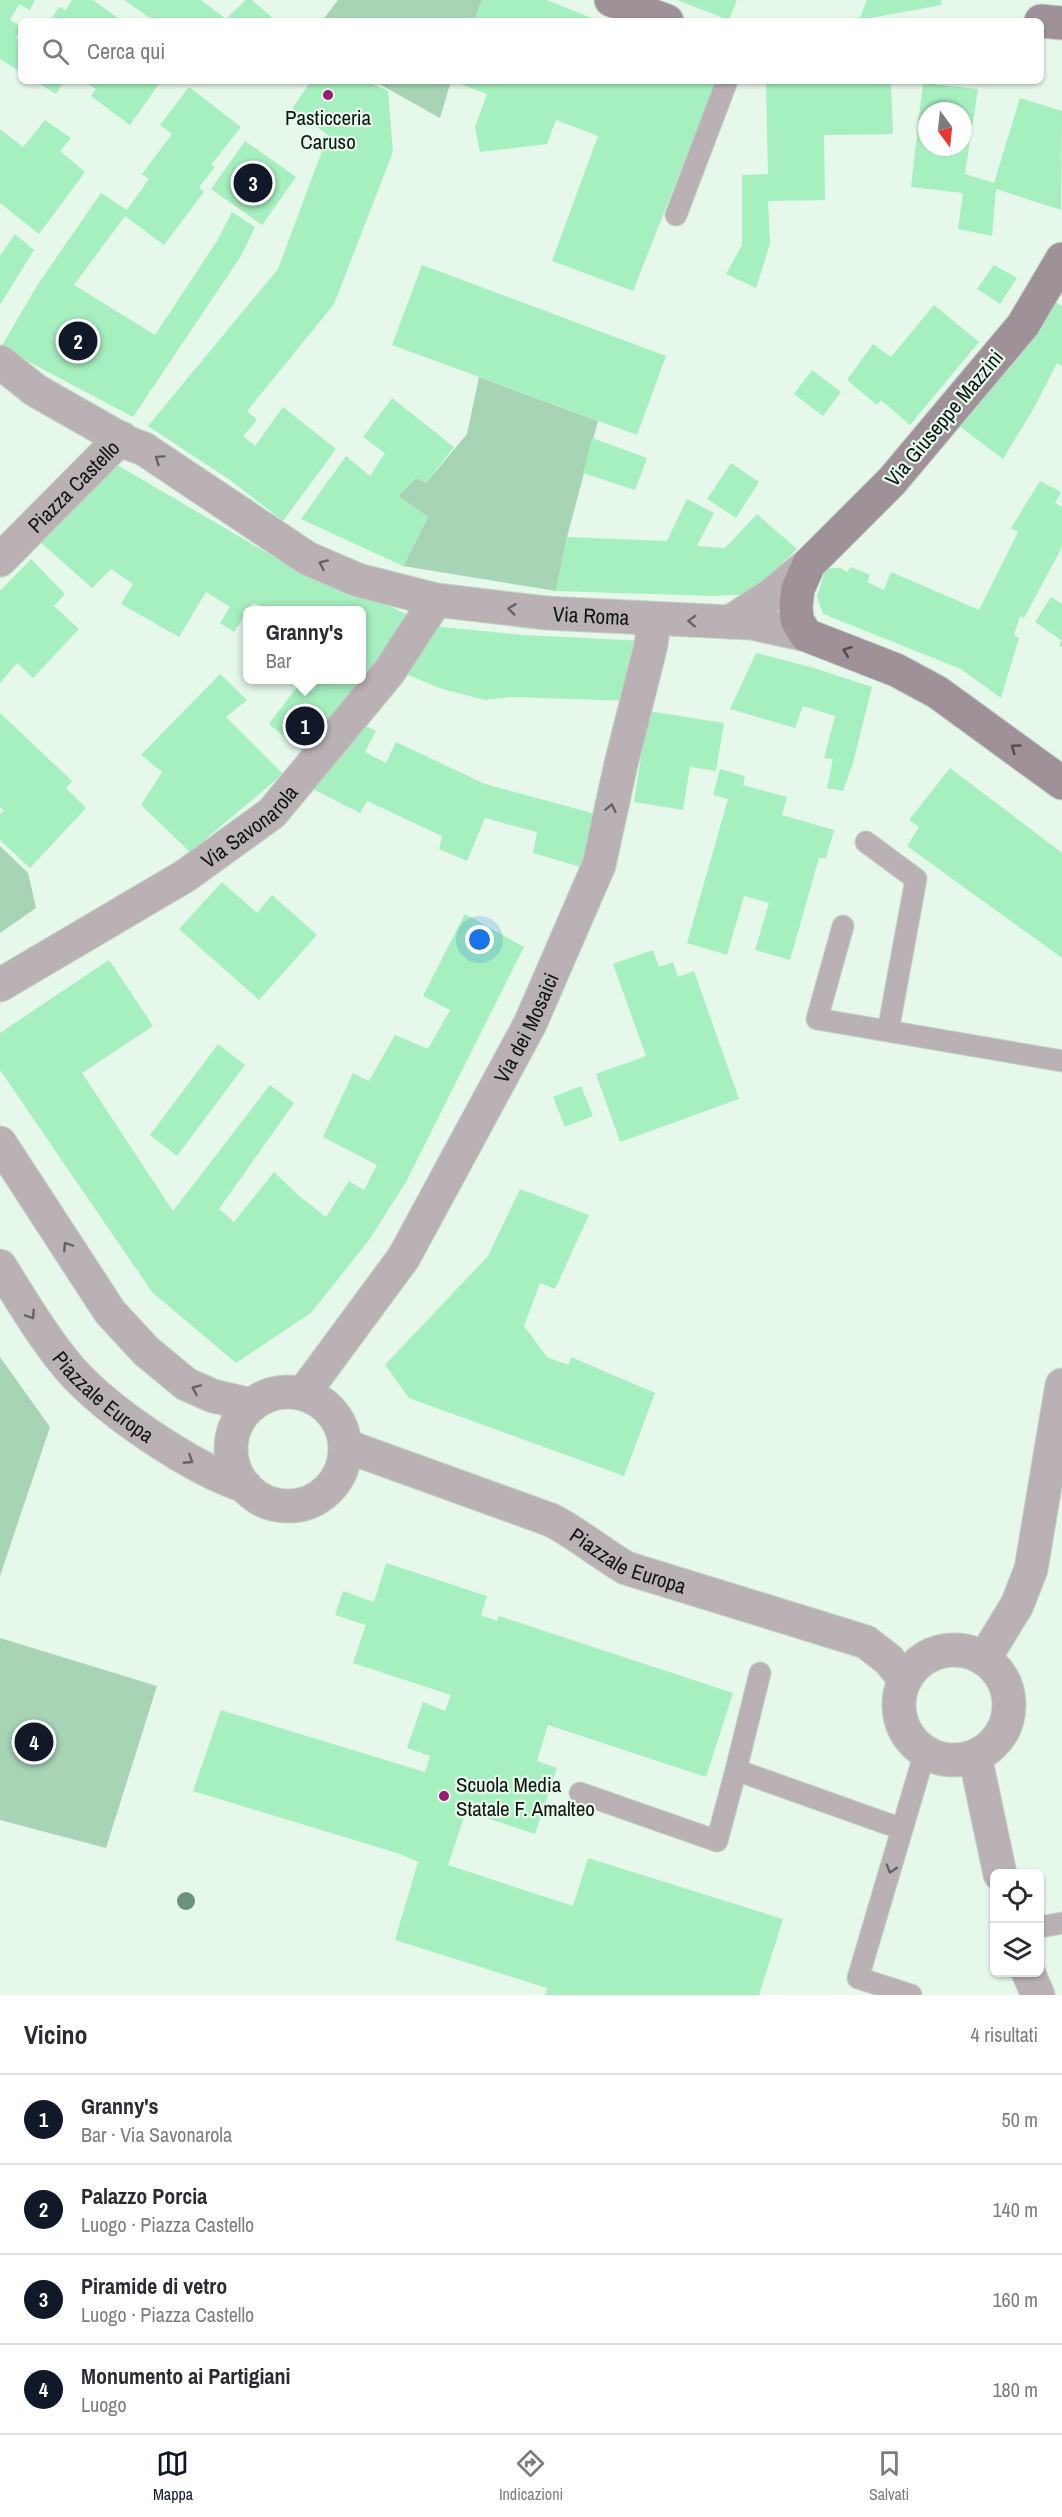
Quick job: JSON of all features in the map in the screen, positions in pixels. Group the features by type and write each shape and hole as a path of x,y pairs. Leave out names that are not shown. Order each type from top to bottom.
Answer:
{"street":[{"path":"611,0 659,18"},
{"path":"1044,21 1062,23"},
{"name":"Via Giuseppe Mazzini","path":"730,622 770,596 809,564 892,481 1023,325 1062,259"},
{"name":"Piazza Castello","path":"0,362 35,390 122,438 0,560"},
{"name":"Via Roma","path":"122,438 144,449 308,558 358,580 436,600 546,613 730,622 768,626 806,635 896,670 937,692 1062,783"},
{"name":"Via Giuseppe Mazzini","path":"806,635 798,620 796,606 798,589 809,564"},
{"name":"Via Savonarola","path":"0,985 185,876 272,813 389,672 436,600"},
{"name":"Via dei Mosaici","path":"303,1394 404,1257 530,1024 599,865 621,764 651,645 654,619"},
{"path":"0,1143 110,1312 146,1351 186,1384 213,1396 252,1405"},
{"name":"Piazzale Europa","path":"0,1266 40,1329 71,1369 110,1406 207,1472 244,1486 258,1498 274,1504 292,1506 309,1503 325,1493 337,1480 344,1464 346,1446 551,1520 569,1529 602,1554 626,1568 866,1642 889,1660 905,1680"},
{"path":"984,1659 1017,1605 1030,1569 1062,1385"},
{"path":"244,1486 235,1471 231,1453 233,1435 240,1419 252,1405 267,1396 285,1392 303,1394 320,1401 333,1413 342,1429 346,1446"},
{"path":"949,1650 968,1651 984,1659 997,1670 1006,1685 1009,1702 1007,1719 1000,1734 989,1747 975,1756 950,1760 925,1752 913,1742 903,1728 899,1712 899,1695 905,1680 916,1665 931,1655 949,1650"},
{"path":"975,1756 999,1869"},
{"path":"1030,1977 1038,1995"}],"lane":[{"path":"676,215 726,84"},
{"path":"866,842 915,879 888,1031"},
{"path":"843,926 818,1019 1062,1061"},
{"path":"580,1793 717,1841 760,1673"},
{"path":"911,1995 858,1978 925,1752"},
{"path":"736,1770 903,1829"},
{"path":"1044,1926 1062,1923"}],"green space":[{"path":"338,0 482,0 475,18 324,18"},
{"path":"379,84 450,84 440,118"},
{"path":"479,377 598,421 567,537 556,591 403,566 428,517 398,496 416,478 426,483 467,434"},
{"path":"0,846 28,873 36,908 0,933"},
{"path":"0,1357 50,1427 0,1576"},
{"path":"0,1638 157,1686 106,1848 0,1820"}],"building":[{"path":"0,0 35,0 30,10 19,4 10,20 18,25 16,38 18,39 18,70 0,59"},
{"path":"72,0 93,0 118,18 52,18 59,7 66,10"},
{"path":"124,0 201,0 225,18 150,18"},
{"path":"246,0 252,0 273,18 227,18"},
{"path":"482,0 547,0 592,18 475,18"},
{"path":"677,0 737,0 730,18 724,18"},
{"path":"867,0 941,0 942,5 870,18 860,18"},
{"path":"40,84 62,84 56,94"},
{"path":"88,84 159,84 130,125 91,96 96,89"},
{"path":"309,84 373,84 388,91 393,152 334,304 247,411 257,420 243,436 255,446 283,407 336,449 283,521 230,480 148,426 278,269 328,135 292,109"},
{"path":"460,84 715,84 633,291 552,261 598,136 556,120 547,144 480,152 475,127 487,94"},
{"path":"766,84 891,84 893,134 824,135 825,200 768,201 770,244 756,288 726,274 742,245 742,175 768,174"},
{"path":"923,84 978,89 972,128 972,102 921,102"},
{"path":"189,87 241,127 211,165 215,167 199,187 204,192 164,245 125,216 74,285 155,335 217,241 232,212 255,227 241,256 133,417 1,347 38,284 101,193 127,210 149,179 142,174 172,134 160,125"},
{"path":"1020,98 1062,111 1061,210 996,189 992,236 958,229 963,193 911,187 918,126 918,156 968,156 965,174 994,183"},
{"path":"45,120 71,138 60,151 85,172 39,234 0,203 0,129 23,147"},
{"path":"245,141 296,177 262,225 211,189"},
{"path":"15,234 34,250 0,305 0,256"},
{"path":"422,265 666,356 637,435 392,345"},
{"path":"994,265 1017,278 1000,304 977,289"},
{"path":"1050,300 1062,306 1062,366 1057,363 1034,408 1003,459 958,425"},
{"path":"934,305 979,342 910,425 881,400 877,405 847,380 873,344 891,357"},
{"path":"812,370 841,392 823,416 794,394"},
{"path":"392,398 454,447 426,483 416,478 398,496 428,517 403,566 301,519 346,456 370,476 385,453 363,437"},
{"path":"592,438 647,458 635,490 583,473"},
{"path":"112,462 276,558 279,552 412,617 366,678 366,606 262,606 253,603 251,606 243,606 243,618 234,632 220,623 230,607 206,592 179,637 121,604 133,584 111,569 92,588 40,542"},
{"path":"731,463 759,482 736,518 707,499"},
{"path":"1040,481 1061,492 1055,503 1062,507 1062,547 1024,618 1020,616 1014,635 1019,638 1001,698 961,669 823,614 817,597 826,568 841,568 847,572 851,567 870,575 867,582 884,590 891,572 979,610 1018,532 1011,528"},
{"path":"687,499 714,513 697,546 725,548 757,514 797,549 751,594 715,596 556,591 567,537 667,541"},
{"path":"31,559 65,594 54,606 79,629 33,678 17,663 0,683 0,591"},
{"path":"1051,597 1062,604 1062,647 1059,646 1061,640 1035,622"},
{"path":"432,626 523,635 647,641 632,701 512,697 485,700 442,689 399,671"},
{"path":"756,653 814,668 872,687 853,763 843,791 827,788 833,759 824,758 835,716 803,706 795,728 730,709"},
{"path":"220,674 247,700 226,717 283,774 190,852 141,805 162,772 141,755"},
{"path":"299,684 362,684 308,756 269,724"},
{"path":"648,711 724,723 716,771 690,767 683,810 634,802"},
{"path":"0,713 72,781 66,788 86,808 30,868 0,840 0,814 4,811 0,807"},
{"path":"358,722 376,731 365,752 386,763 396,742 485,784 603,816 584,868 533,853 537,832 485,818 467,861 439,849 442,836 367,801 360,813 313,789"},
{"path":"950,768 1062,853 1062,958 907,846 919,827 909,820"},
{"path":"720,769 745,776 743,785 787,797 782,815 834,830 826,858 819,858 790,960 755,950 769,903 744,896 727,955 687,943 728,799 713,795"},
{"path":"222,882 257,913 272,895 317,935 259,1000 179,929"},
{"path":"465,914 524,947 406,1182 369,1240 311,1313 236,1363 152,1292 0,1070 0,1033 109,960 153,1026 82,1073 173,1211 270,1085 294,1103 219,1209 234,1222 274,1172 326,1217 349,1181 364,1190 377,1165 323,1137 353,1073 369,1081 395,1035 428,1049 450,1010 423,996"},
{"path":"653,950 659,967 673,962 678,977 694,971 739,1099 620,1142 596,1074 646,1056 613,964"},
{"path":"218,1044 245,1065 177,1156 150,1135"},
{"path":"581,1086 593,1116 565,1127 553,1097"},
{"path":"520,1189 589,1215 555,1289 540,1283 524,1326 547,1357 568,1365 571,1357 655,1393 624,1476 409,1398 385,1365 488,1256"},
{"path":"386,1563 487,1596 481,1615 497,1621 499,1616 733,1693 706,1777 548,1725 537,1761 557,1768 535,1834 466,1811 448,1865 573,1906 588,1858 783,1919 759,1995 545,1995 547,1988 395,1940 418,1862 400,1854 193,1791 221,1710 425,1772 430,1756 407,1748 423,1702 445,1711 451,1695 353,1663 366,1625 335,1615 343,1591 374,1602"}],"place":[{"name":"Pasticceria Caruso","path":"328,95"},
{"name":"Piramide di vetro","path":"253,183"},
{"name":"Palazzo Porcia","path":"78,341"},
{"name":"Granny's","path":"305,726"},
{"name":"Monumento ai Partigiani","path":"34,1742"},
{"name":"Scuola Media Statale F. Amalteo","path":"444,1796"}]}
